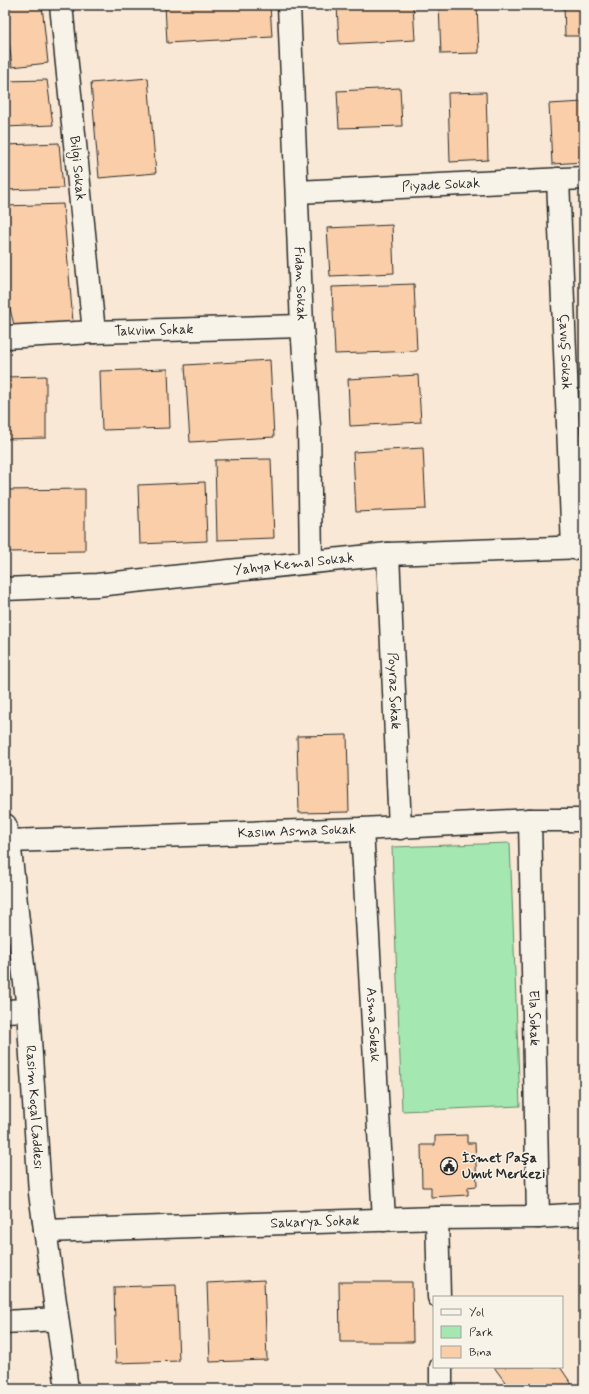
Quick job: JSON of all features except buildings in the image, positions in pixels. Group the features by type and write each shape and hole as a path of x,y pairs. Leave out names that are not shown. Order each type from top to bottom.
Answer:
{"street":[{"name":"Bilgi Sokak","path":"60,5 94,332"},
{"name":"Fidan Sokak","path":"289,5 302,326 309,426 311,562"},
{"name":"Piyade Sokak","path":"297,192 584,178"},
{"name":"Çavuş Sokak","path":"558,179 579,548"},
{"name":"Takvim Sokak","path":"5,337 94,332 302,326"},
{"name":"Yahya Kemal Sokak","path":"5,589 97,585 388,554 579,548"},
{"name":"Poyraz Sokak","path":"388,554 400,828"},
{"name":"Kasım Asma Sokak","path":"7,833 362,829 530,820 584,820"},
{"name":"Ela Sokak","path":"530,820 538,1217"},
{"name":"Asma Sokak","path":"362,829 384,1220"},
{"name":"Rasim Koçal Caddesi","path":"7,833 28,1010 40,1193 67,1389"},
{"path":"5,1011 28,1010"},
{"name":"Sakarya Sokak","path":"45,1231 437,1218 538,1217 584,1214"},
{"path":"437,1218 439,1296"},
{"path":"5,1322 57,1319"},
{"path":"441,1368 441,1389"}],"green space":[{"path":"510,843 520,1106 402,1111 392,847"}],"place":[{"name":"İsmet Paşa Umut Merkezi","path":"449,1166"}]}
